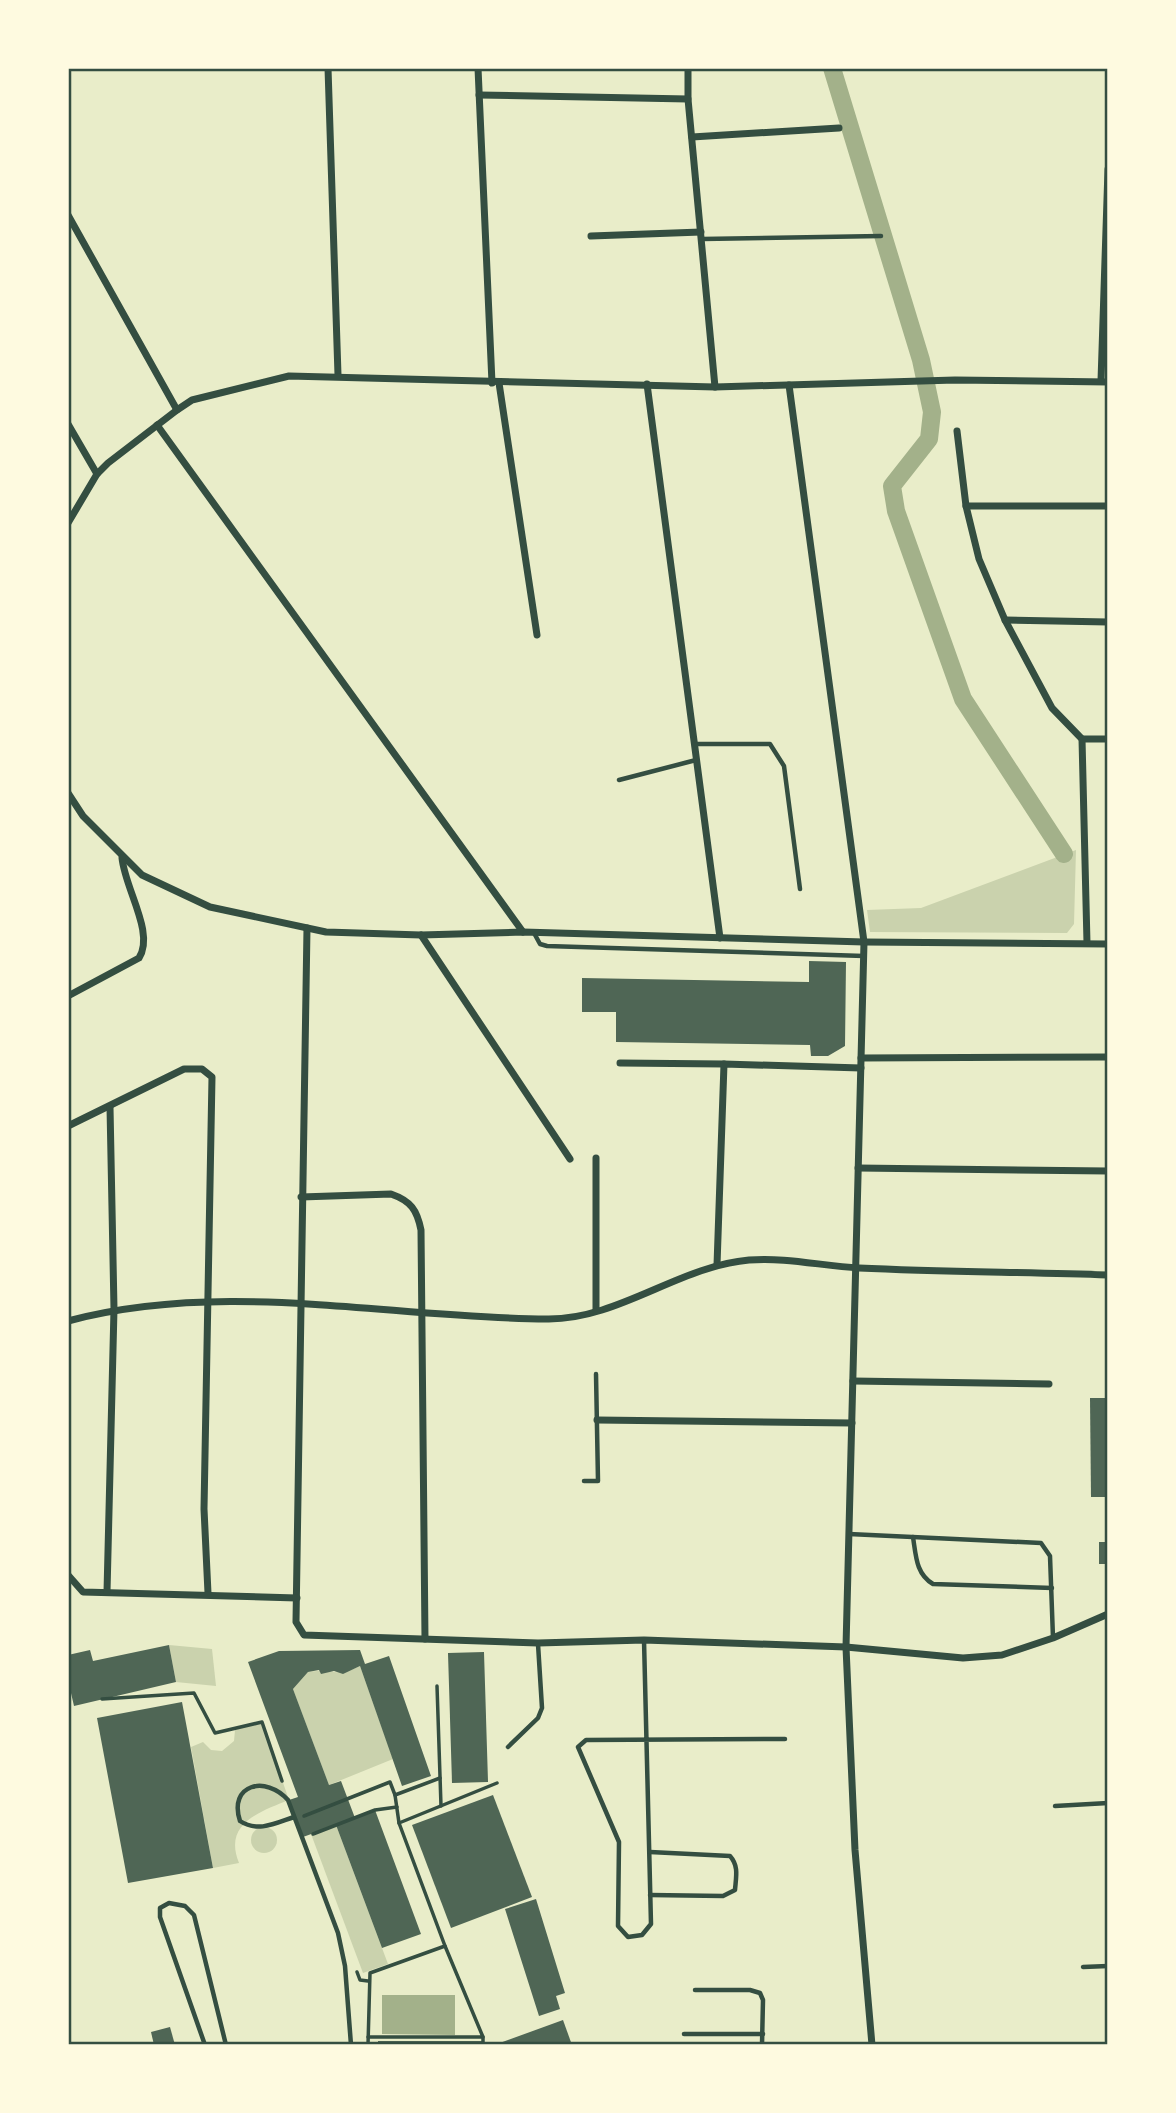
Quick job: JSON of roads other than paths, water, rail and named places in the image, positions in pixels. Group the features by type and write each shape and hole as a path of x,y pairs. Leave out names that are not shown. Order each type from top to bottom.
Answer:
{"street":[{"path":"328,68 338,375"},
{"path":"478,68 496,383 537,635"},
{"path":"688,68 688,99 715,387"},
{"path":"479,95 688,99"},
{"path":"692,136 839,128"},
{"path":"68,523 97,474 192,400 289,376 338,375 496,383 715,387 921,381 1105,381 1108,169"},
{"path":"68,215 177,410"},
{"path":"591,236 701,236"},
{"path":"647,384 720,938"},
{"path":"789,385 864,942 846,1647 855,1850 872,2045"},
{"path":"68,424 97,474"},
{"path":"157,425 523,932"},
{"path":"957,430 965,506 979,559 1005,620 1052,708 1082,739 1087,943"},
{"path":"965,506 1108,506"},
{"path":"1005,620 1108,622"},
{"path":"1082,739 1108,739"},
{"path":"68,793 83,816 122,858 142,875 210,907 326,932 421,935 534,932 864,942 1108,944"},
{"path":"68,996 139,958 146,947 145,935 124,874 122,858"},
{"path":"307,928 296,1598 296,1622 304,1635 538,1643 644,1640 846,1647 962,1658 1002,1655 1053,1638 1108,1614"},
{"path":"421,935 570,1159"},
{"path":"861,1058 1108,1057"},
{"path":"620,1063 861,1068"},
{"path":"717,1265 724,1064"},
{"path":"68,1126 184,1069 202,1069 212,1077 210,1302 204,1509 208,1593"},
{"path":"107,1592 114,1309 110,1107"},
{"path":"596,1158 596,1310"},
{"path":"858,1168 1108,1171"},
{"path":"301,1197 391,1194 403,1198 417,1210 421,1230 425,1639"},
{"path":"68,1321 114,1309 210,1302 301,1301 550,1319 596,1310 717,1265 750,1260 810,1261 856,1268 1108,1275"},
{"path":"853,1381 1049,1384"},
{"path":"597,1420 852,1423"},
{"path":"68,1575 83,1591 208,1593 296,1598"}],"lane":[{"path":"701,236 881,236"},
{"path":"694,744 770,744 778,753 784,766 800,889"},
{"path":"619,780 696,760"},
{"path":"534,932 540,944 547,946 864,956"},
{"path":"584,1481 598,1481 596,1374"},
{"path":"849,1534 1041,1543 1050,1556 1053,1638"},
{"path":"913,1537 918,1567 924,1579 933,1584 1052,1588"},
{"path":"644,1640 648,1740 650,1924 647,1932 628,1937 618,1926 619,1842 578,1747 586,1740 648,1740 785,1739"},
{"path":"508,1747 538,1718 542,1708 538,1643"},
{"path":"294,1817 264,1827 248,1827 240,1821 238,1800 253,1786 277,1788 288,1800 338,1933 345,1966 351,2045"},
{"path":"1055,1806 1108,1802"},
{"path":"650,1852 730,1856 735,1862 737,1873 735,1890 723,1896 650,1895"},
{"path":"205,2045 160,1917 160,1908 169,1903 186,1906 194,1915 226,2045"},
{"path":"1083,1967 1108,1966"},
{"path":"695,1990 750,1990 760,1993 764,2000 762,2045"},
{"path":"684,2034 763,2034"}],"waterway":[{"path":"832,68 921,360 932,412 929,439 892,486 896,511 963,699 1064,854"}]}
